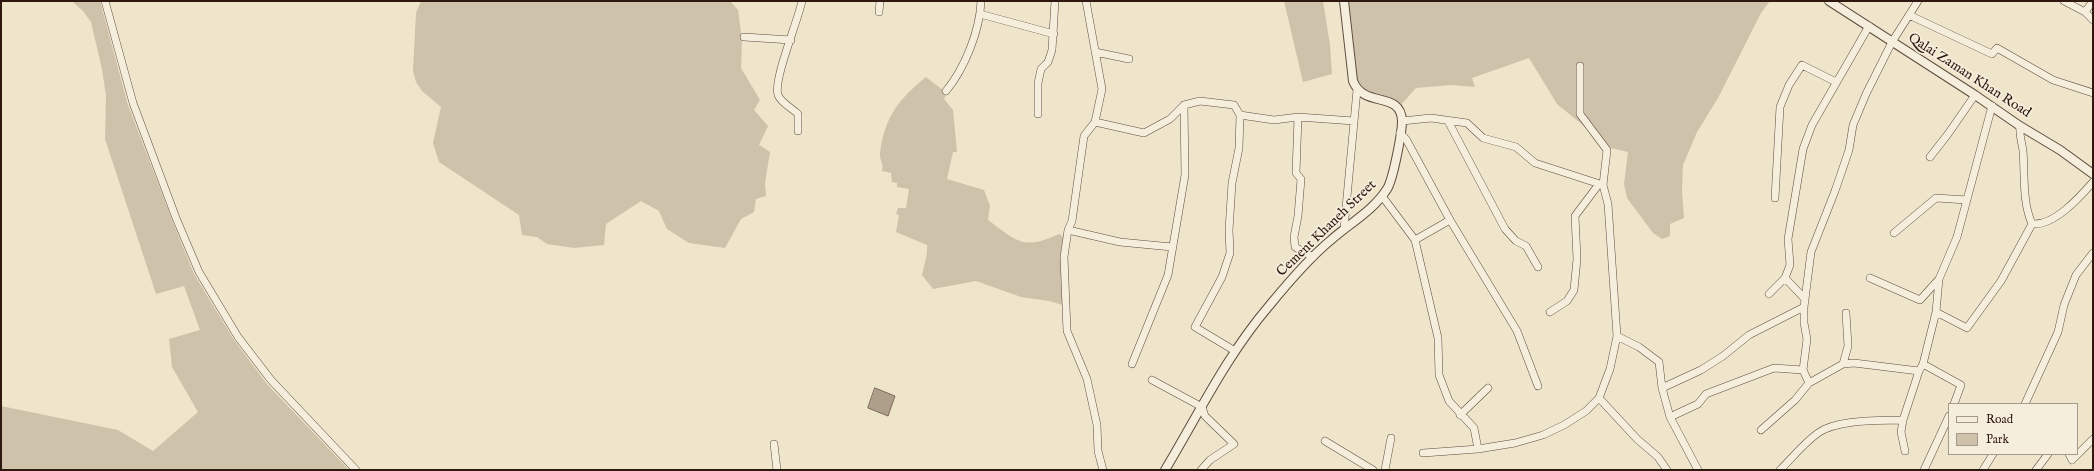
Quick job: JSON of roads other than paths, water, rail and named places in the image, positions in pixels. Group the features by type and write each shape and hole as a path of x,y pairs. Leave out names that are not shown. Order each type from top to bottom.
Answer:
{"street":[{"path":"105,1 133,103 176,218 199,272 238,337 271,380 356,470"},
{"path":"798,131 798,114 783,102 778,95 777,87 781,65 791,40 802,1"},
{"path":"880,1 880,12"},
{"path":"946,91 955,81 976,31 981,1"},
{"path":"1038,114 1038,83 1041,69 1048,62 1052,50 1055,1"},
{"path":"1086,1 1102,88 1094,122 1084,136 1072,220 1068,230 1064,257 1067,331 1087,379 1097,425 1098,451 1103,470"},
{"path":"1344,1 1353,81 1357,90 1364,96 1394,105 1398,108 1402,121 1430,118 1467,122 1482,138 1516,147 1535,163 1600,185 1608,204 1617,336 1610,370 1599,398 1586,411 1564,425 1543,435 1515,443 1478,449 1423,453"},
{"name":"Qalai Zaman Khan Road","path":"1829,1 1992,106 2020,126 2060,150 2093,174"},
{"path":"1809,383 1803,370 1807,339 1804,323 1804,303 1811,252 1849,150 1854,125 1866,94 1892,42 1918,1"},
{"path":"2064,1 2085,12 2093,20"},
{"path":"2085,12 2093,1"},
{"path":"980,14 1054,34"},
{"path":"1909,15 1947,31 1977,48 1992,54 1998,48 2053,80 2093,93"},
{"path":"1769,294 1785,278 1790,265 1788,239 1803,149 1812,125 1869,26"},
{"path":"744,37 791,40"},
{"path":"1095,52 1129,59"},
{"path":"1775,198 1778,121 1780,107 1789,85 1802,65 1836,82"},
{"path":"1550,312 1567,301 1574,290 1577,259 1575,216 1600,185 1607,150 1580,114 1580,66"},
{"path":"1344,229 1357,90"},
{"path":"1930,157 1975,95"},
{"path":"1094,122 1144,133 1170,119 1184,105 1200,100 1234,106 1240,115 1239,148 1232,183 1229,222 1230,253 1222,277 1195,327 1235,351"},
{"path":"1132,364 1168,275 1184,176 1184,105"},
{"path":"1905,451 1901,432 1903,420 1919,371 1923,364 1936,312 1939,279 1957,237 1992,106"},
{"path":"1240,115 1274,120 1298,117 1354,122"},
{"path":"1298,117 1296,173 1301,179 1298,216 1294,237 1295,247 1313,257"},
{"name":"Cement Khaneh Street","path":"1166,470 1235,351 1269,306 1313,257 1382,196 1388,187 1395,164 1402,121"},
{"path":"1448,121 1505,229 1516,241 1526,246 1538,268"},
{"path":"2020,126 2019,135 2022,148 2026,211 2032,224"},
{"path":"1400,133 1406,139 1450,220 1517,331 1538,386"},
{"path":"2032,224 2040,225 2061,213 2076,201 2093,182"},
{"path":"1382,196 1416,240 1438,338 1439,376 1449,400 1460,415 1474,428 1478,449"},
{"path":"1894,233 1936,198 1967,200"},
{"path":"1416,240 1450,220"},
{"path":"1936,312 1967,328 2001,281 2032,224"},
{"path":"1068,230 1120,242 1172,247"},
{"path":"2025,403 2058,332 2064,305 2076,275 2093,253"},
{"path":"1785,278 1804,303"},
{"path":"1870,278 1920,300 1939,279"},
{"path":"1662,388 1701,370 1723,356 1749,335 1804,303"},
{"path":"1843,364 1848,346 1846,313"},
{"path":"1617,336 1639,348 1658,362 1662,388 1670,417 1698,470"},
{"path":"1761,430 1795,400 1809,383 1843,364 1854,363 1919,371"},
{"path":"1923,364 1961,386 1954,403"},
{"path":"1670,417 1698,404 1706,394 1774,368 1803,370"},
{"path":"1152,380 1202,407 1206,416 1234,444 1210,460 1201,470"},
{"path":"1460,415 1488,388"},
{"path":"1599,398 1636,439 1658,458 1667,470"},
{"path":"1924,470 1948,418"},
{"path":"1780,470 1818,432 1833,427 1867,421 1903,420"},
{"path":"1385,470 1391,438"},
{"path":"1325,441 1373,470"},
{"path":"774,444 777,470"},
{"path":"2078,455 2091,444"},
{"path":"1983,470 1992,455"},
{"path":"2036,470 2047,455"},
{"path":"2069,455 2072,460 2078,455"}]}
